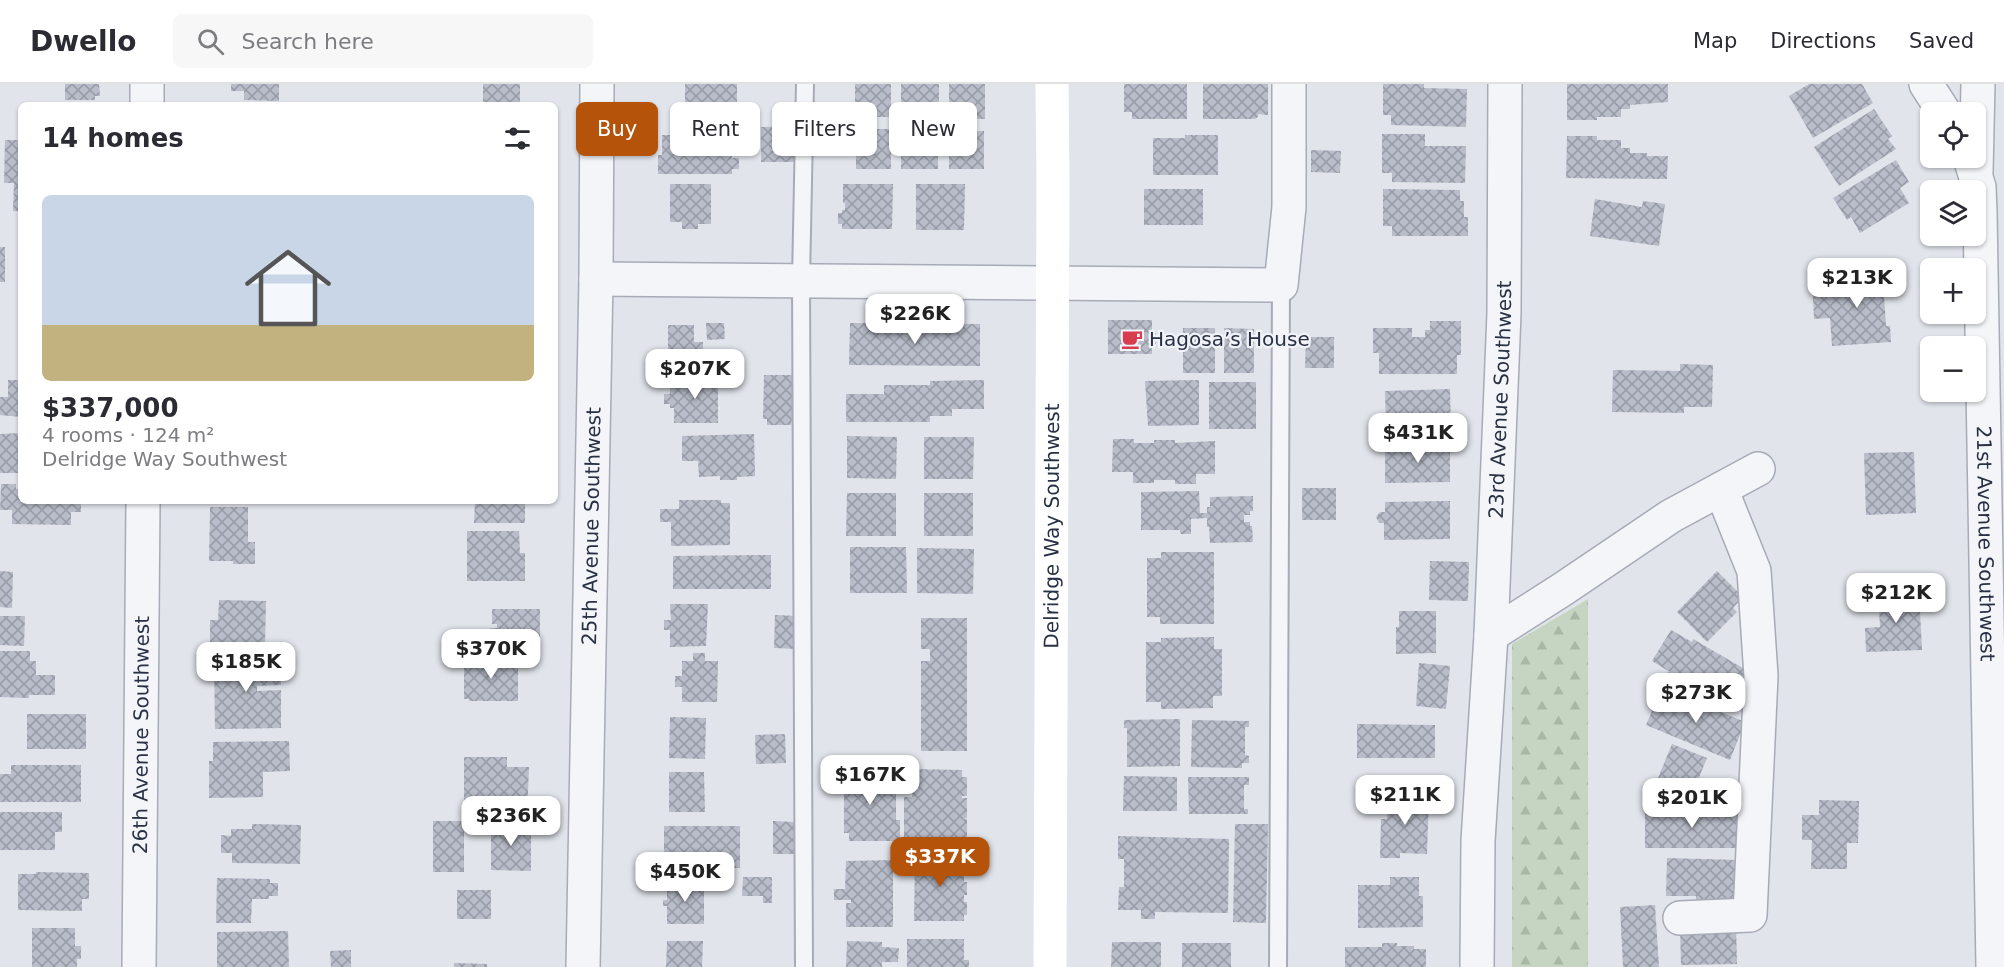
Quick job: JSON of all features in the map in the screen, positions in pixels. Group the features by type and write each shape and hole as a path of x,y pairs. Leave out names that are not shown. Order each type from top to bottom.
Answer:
{"main road":[{"name":"Delridge Way Southwest","path":"1050,967 1052,84"}],"street":[{"path":"147,84 147,102"},
{"name":"25th Avenue Southwest","path":"583,967 596,279 597,84"},
{"path":"596,279 1281,285 1289,207 1289,84"},
{"name":"23rd Avenue Southwest","path":"1477,967 1478,841 1491,634 1504,313 1505,84"},
{"name":"21st Avenue Southwest","path":"1977,102 1978,84"},
{"name":"21st Avenue Southwest","path":"1974,168 1979,187 1980,212 1993,967"},
{"path":"1491,634 1563,589 1671,516 1758,469"},
{"path":"1680,918 1750,915 1761,676 1754,571 1721,489"},
{"name":"26th Avenue Southwest","path":"139,967 143,504"}],"lane":[{"path":"804,967 801,280 805,84"},
{"path":"1278,967 1281,285"}],"green space":[{"path":"1588,599 1588,967 1512,967 1512,644"}],"building":[{"path":"65,84 99,84 100,96 95,96 95,100 65,100"},
{"path":"231,84 279,84 279,101 244,100 244,91 231,91"},
{"path":"483,84 520,84 520,102 483,102"},
{"path":"685,84 737,84 737,102 685,102"},
{"path":"855,84 891,84 889,117 877,117 877,102 855,102"},
{"path":"901,84 939,84 939,102 901,102"},
{"path":"949,84 985,84 985,119 977,119 977,102 949,102"},
{"path":"1124,84 1187,84 1187,119 1132,119 1132,112 1124,112"},
{"path":"1203,84 1268,84 1268,115 1258,114 1255,119 1203,119"},
{"path":"1383,84 1424,84 1424,88 1467,89 1466,127 1391,125 1391,115 1383,115"},
{"path":"1567,84 1668,84 1668,102 1630,105 1630,109 1621,109 1621,117 1567,120"},
{"path":"1809,84 1862,84 1873,103 1813,138 1789,96"},
{"path":"1874,109 1892,136 1888,139 1896,149 1839,186 1814,147"},
{"path":"761,127 772,127 772,156 797,156 797,162 761,162"},
{"path":"877,129 889,129 891,169 856,169 856,156 877,156"},
{"path":"977,131 984,131 984,169 949,169 949,156 977,156"},
{"path":"1382,134 1425,134 1425,146 1466,146 1465,183 1392,182 1392,173 1382,173"},
{"path":"662,135 670,135 670,156 732,156 732,158 739,158 739,169 732,169 732,174 658,174 658,155 662,155"},
{"path":"1185,135 1218,135 1218,175 1153,175 1153,138 1185,138"},
{"path":"1567,136 1597,136 1597,140 1621,140 1621,148 1630,148 1630,153 1668,156 1667,179 1566,178"},
{"path":"5,140 18,140 18,211 13,211 14,183 4,183"},
{"path":"1311,150 1341,151 1340,173 1311,172"},
{"path":"901,156 938,156 938,169 901,169"},
{"path":"1896,160 1909,182 1900,188 1909,203 1860,233 1851,217 1847,220 1833,198"},
{"path":"670,184 711,184 711,224 698,224 698,229 682,229 682,222 670,222"},
{"path":"843,184 893,184 892,229 842,229 842,224 838,224 838,213 845,210"},
{"path":"916,184 965,184 964,230 916,230"},
{"path":"1144,189 1203,189 1203,225 1144,225"},
{"path":"1383,189 1460,190 1460,201 1464,201 1464,217 1468,217 1468,236 1392,236 1392,226 1383,226"},
{"path":"1595,199 1642,207 1643,201 1665,204 1659,246 1590,236"},
{"path":"0,247 5,247 5,282 0,282"},
{"path":"1882,264 1886,326 1890,326 1891,342 1832,346 1830,318 1814,319 1813,295 1850,293 1848,266"},
{"name":"Hagosa’s House","path":"1108,320 1152,320 1152,333 1156,333 1156,344 1152,344 1152,354 1108,354"},
{"path":"1430,321 1461,321 1461,355 1457,355 1457,374 1379,374 1379,353 1373,353 1373,328 1412,328 1412,337 1425,337 1425,330 1430,330"},
{"path":"706,323 724,323 725,339 707,340"},
{"path":"850,323 980,324 980,366 849,365"},
{"path":"668,325 694,325 694,342 703,342 703,367 668,368"},
{"path":"1183,328 1215,328 1215,373 1183,373"},
{"path":"1224,328 1254,329 1254,373 1224,373"},
{"path":"1306,337 1334,337 1334,368 1305,368"},
{"path":"1680,364 1713,365 1712,407 1684,407 1684,413 1612,412 1613,370 1680,371"},
{"path":"693,375 718,375 718,423 674,423 674,408 670,408 670,404 664,404 664,394 670,394 670,380 693,380"},
{"path":"764,375 796,375 795,419 792,419 791,425 767,425 767,419 763,419"},
{"path":"8,380 18,380 18,417 0,415 0,397 8,397"},
{"path":"984,380 984,409 952,409 952,416 930,416 930,422 846,422 846,394 884,394 884,385 930,385 930,381"},
{"path":"1199,380 1199,425 1148,426 1145,381"},
{"path":"1209,382 1256,382 1256,429 1209,429"},
{"path":"1450,389 1451,426 1386,428 1385,391"},
{"path":"18,433 18,473 0,473 0,434"},
{"path":"754,434 755,476 737,477 737,480 720,480 720,476 699,477 698,461 682,461 682,436"},
{"path":"847,436 897,437 896,479 847,478"},
{"path":"924,437 974,437 973,479 924,479"},
{"path":"1113,439 1134,439 1134,443 1154,443 1154,440 1175,440 1175,443 1215,441 1215,474 1196,474 1196,484 1175,484 1175,480 1133,483 1133,472 1112,472"},
{"path":"1450,444 1450,482 1385,483 1385,446"},
{"path":"1914,452 1916,513 1866,515 1864,453"},
{"path":"1,484 16,484 18,504 81,504 81,512 71,512 71,525 12,524 12,510 0,510"},
{"path":"1302,488 1336,488 1336,520 1302,520"},
{"path":"1199,491 1200,513 1207,513 1207,507 1210,507 1210,497 1253,496 1253,511 1250,511 1250,515 1244,515 1244,522 1250,522 1252,526 1253,542 1210,543 1207,518 1191,519 1191,534 1181,534 1180,530 1141,530 1141,492"},
{"path":"847,493 896,493 896,536 846,536"},
{"path":"924,493 973,493 973,536 924,536"},
{"path":"679,500 721,500 721,503 730,503 730,545 671,546 671,522 660,522 660,509 679,509"},
{"path":"1450,501 1450,539 1384,540 1384,523 1379,523 1376,517 1380,512 1385,512 1385,502"},
{"path":"475,504 525,504 525,523 474,523"},
{"path":"210,507 248,507 248,542 255,542 255,564 209,561"},
{"path":"467,531 519,531 520,553 525,553 525,581 467,581"},
{"path":"850,547 906,547 907,593 850,593"},
{"path":"917,548 974,549 973,594 917,593"},
{"path":"1161,552 1214,552 1214,624 1160,624 1160,617 1147,617 1147,558 1161,558"},
{"path":"771,555 771,589 673,589 673,556"},
{"path":"1430,561 1469,562 1468,601 1429,600"},
{"path":"0,571 13,572 12,608 0,607"},
{"path":"1717,571 1743,597 1733,608 1737,612 1707,642 1677,612"},
{"path":"1919,592 1922,650 1866,652 1865,628 1880,627 1878,593"},
{"path":"219,600 266,601 265,643 210,642 210,620 218,620"},
{"path":"670,604 708,604 706,646 670,647 670,630 664,630 664,620 671,620"},
{"path":"492,609 540,609 540,646 490,646 490,628 497,628 497,624 492,624"},
{"path":"1399,611 1436,611 1436,653 1396,654 1396,627 1399,627"},
{"path":"775,615 799,616 797,649 774,648"},
{"path":"0,616 25,616 24,646 0,645"},
{"path":"921,618 967,618 967,751 921,751 921,661 930,661 930,649 921,649"},
{"path":"1671,630 1692,642 1693,639 1748,671 1727,706 1667,673 1670,672 1652,661"},
{"path":"1214,637 1214,649 1222,649 1222,696 1213,696 1213,708 1161,709 1161,702 1146,702 1146,642 1161,642 1161,638"},
{"path":"0,651 30,651 30,661 36,661 36,675 55,675 55,695 29,695 29,698 0,697"},
{"path":"693,653 705,653 705,661 718,661 717,702 682,702 682,687 675,687 675,676 682,676 682,661 693,661"},
{"path":"255,656 255,659 278,659 278,680 281,680 281,685 257,686 257,691 281,690 281,728 215,729 214,657"},
{"path":"464,660 518,660 518,701 469,701 469,699 464,699"},
{"path":"1419,663 1450,666 1446,709 1416,706"},
{"path":"1662,688 1745,722 1730,760 1646,725"},
{"path":"27,714 86,714 86,749 27,749"},
{"path":"670,717 706,718 705,759 669,758"},
{"path":"1180,719 1180,766 1127,767 1127,728 1124,728 1124,720"},
{"path":"1192,720 1249,721 1249,727 1245,727 1245,755 1249,756 1249,763 1242,763 1242,768 1191,767"},
{"path":"1357,724 1435,725 1435,758 1357,758"},
{"path":"785,734 786,763 756,764 755,735"},
{"path":"289,741 290,771 263,772 263,797 209,798 209,761 213,761 213,742"},
{"path":"1672,744 1707,758 1686,809 1651,795"},
{"path":"464,757 507,757 507,767 529,767 527,818 507,818 507,800 502,800 502,817 475,817 475,801 464,801"},
{"path":"11,765 81,765 81,802 0,802 0,774 11,774"},
{"path":"912,769 962,770 962,777 967,777 967,796 962,796 962,798 967,798 967,818 963,818 967,819 967,839 962,839 962,845 904,844 904,797 912,797"},
{"path":"669,772 704,772 705,812 669,812"},
{"path":"837,773 896,773 896,820 900,820 900,841 849,841 849,833 844,833 844,794 837,794"},
{"path":"1124,776 1177,777 1177,811 1123,811"},
{"path":"1188,777 1249,777 1249,785 1244,785 1244,809 1248,809 1248,814 1189,814"},
{"path":"1388,794 1429,795 1427,854 1400,853 1400,858 1380,858 1381,819 1387,819"},
{"path":"1819,800 1859,801 1858,843 1847,843 1847,869 1811,869 1812,840 1802,840 1802,815 1819,815"},
{"path":"1645,810 1738,810 1738,848 1645,848"},
{"path":"0,812 62,812 62,832 55,832 55,850 0,850"},
{"path":"433,821 464,821 464,872 433,872"},
{"path":"773,821 796,822 795,854 773,854"},
{"path":"252,824 301,825 300,864 232,863 232,853 221,853 221,835 231,836 231,829 252,829"},
{"path":"491,824 531,824 531,871 491,870"},
{"path":"1235,824 1268,824 1266,923 1233,922"},
{"path":"664,826 740,826 740,868 682,868 682,862 676,862 676,854 664,854"},
{"path":"1118,836 1229,839 1228,913 1155,912 1155,919 1141,919 1141,910 1118,910 1119,887 1124,887 1124,859 1118,859"},
{"path":"915,855 965,855 967,875 964,875 964,882 967,882 967,895 964,895 964,902 967,902 967,915 964,915 964,921 914,921"},
{"path":"1667,858 1739,860 1738,904 1696,903 1696,896 1666,896"},
{"path":"893,860 893,927 846,927 846,903 851,903 851,900 834,900 834,889 845,889 846,861"},
{"path":"36,872 89,873 89,899 82,899 82,911 18,910 18,874 36,874"},
{"path":"743,877 772,877 772,903 763,903 763,896 742,896"},
{"path":"1390,877 1419,877 1419,896 1423,896 1423,927 1358,928 1358,885 1390,885"},
{"path":"217,878 270,879 270,883 278,883 278,896 269,896 269,899 252,899 251,923 216,923"},
{"path":"667,882 704,882 704,924 667,924 667,906 663,906 663,900 667,900"},
{"path":"457,890 491,890 491,919 457,919"},
{"path":"1655,905 1659,967 1623,967 1620,907"},
{"path":"1736,922 1737,964 1681,965 1680,930"},
{"path":"32,928 75,928 75,946 81,946 81,959 77,959 77,967 32,967"},
{"path":"288,931 289,967 217,967 217,932"},
{"path":"907,939 964,939 964,960 969,960 969,967 907,967"},
{"path":"667,941 703,941 702,967 666,967"},
{"path":"847,941 882,942 882,947 899,948 898,962 882,962 882,967 846,967"},
{"path":"1112,942 1161,942 1161,967 1111,967"},
{"path":"1182,943 1231,943 1231,967 1182,967"},
{"path":"1382,943 1397,943 1397,946 1426,949 1426,967 1345,967 1345,947 1382,947"},
{"path":"351,950 351,967 331,967 330,951"},
{"path":"454,963 487,964 487,967 454,967"}],"place":[{"name":"Hagosa’s House","path":"1132,339"}]}
